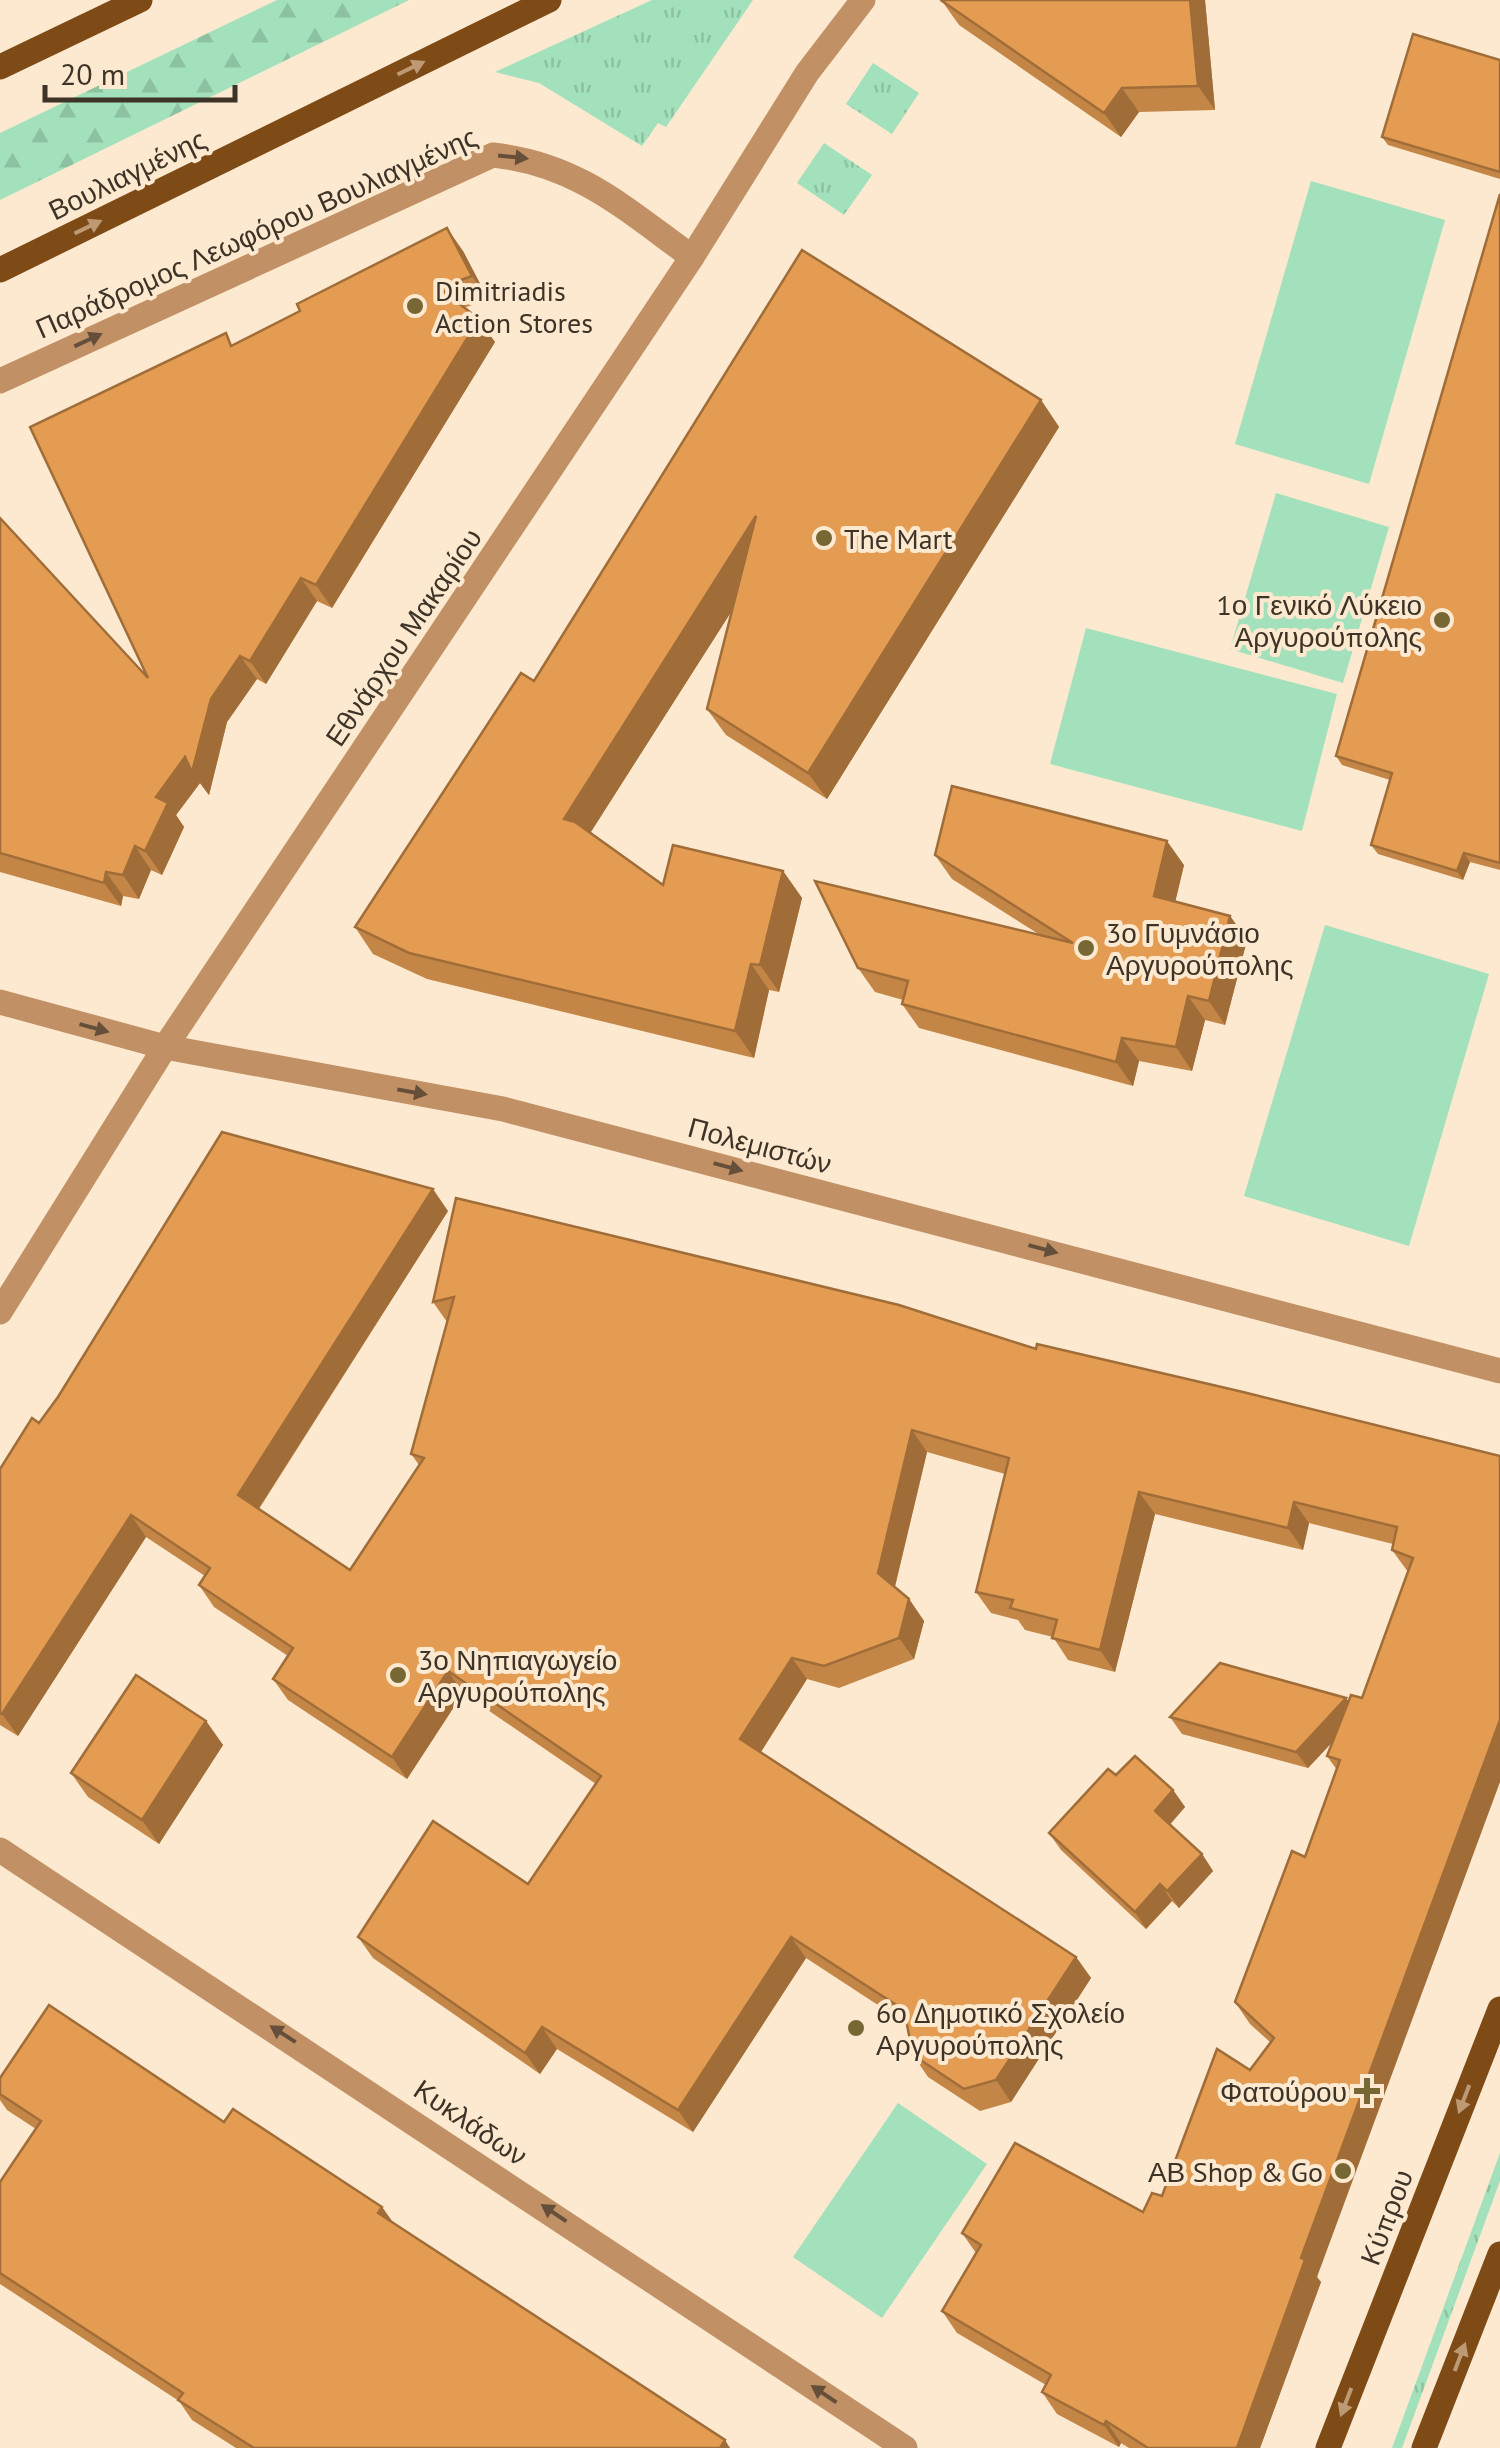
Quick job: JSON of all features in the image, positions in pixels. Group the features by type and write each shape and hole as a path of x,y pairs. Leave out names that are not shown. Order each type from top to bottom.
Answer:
{"main road":[{"path":"0,67 140,0"},
{"name":"Βουλιαγμένης","path":"0,270 550,0"},
{"name":"Κύπρου","path":"1328,2448 1500,2008"},
{"path":"1424,2448 1500,2254"}],"street":[{"name":"Εθνάρχου Μακαρίου","path":"0,1312 166,1047 692,258 806,73 864,0"},
{"name":"Παράδρομος Λεωφόρου Βουλιαγμένης","path":"0,381 493,155 536,160 582,178 692,258"},
{"name":"Πολεμιστών","path":"0,1002 166,1047 504,1109 1500,1371"},
{"name":"Κυκλάδων","path":"0,1850 905,2448"}],"green space":[{"path":"277,0 409,0 0,200 0,133"},
{"path":"652,0 753,0 666,127 658,123 642,146 539,83 495,72"},
{"path":"873,63 919,93 892,134 846,104"},
{"path":"824,143 872,175 844,215 797,183"},
{"path":"1311,181 1445,220 1369,484 1235,444"},
{"path":"1276,493 1389,527 1343,683 1230,649"},
{"path":"1086,628 1337,694 1302,831 1050,764"},
{"path":"1325,925 1489,974 1409,1246 1244,1196"},
{"path":"898,2103 987,2164 882,2318 793,2257"},
{"path":"1500,2153 1500,2181 1402,2448 1392,2448"}],"building":[{"path":"1190,0 1198,86 1122,88 1104,113 942,1"},
{"path":"1413,34 1500,60 1500,172 1382,137"},
{"name":"1ο Γενικό Λύκειο Αργυρούπολης","path":"1500,194 1500,863 1464,853 1457,871 1371,845 1392,773 1336,756"},
{"path":"447,228 472,276 439,288 479,319 316,585 301,578 250,661 240,656 211,699 192,772 185,757 156,797 168,803 145,851 135,846 123,875 106,872 104,883 0,853 0,518 148,678 30,427 226,333 231,346 300,311 297,304"},
{"path":"802,250 1041,400 808,773 707,709 756,516 564,819 575,822 663,885 673,845 783,871 760,965 751,964 735,1031 409,953 355,927 521,673 534,681"},
{"name":"3ο Γυμνάσιο Αργυρούπολης","path":"952,786 1167,841 1154,896 1230,916 1209,1001 1188,996 1176,1047 1122,1038 1116,1062 902,1004 908,981 858,968 815,881 1073,943 935,855"},
{"path":"222,1132 433,1189 238,1495 350,1570 424,1458 411,1454 454,1297 433,1302 456,1198 899,1305 1036,1349 1037,1344 1500,1456 1500,1720 1301,2258 1305,2260 1237,2448 1148,2448 1106,2421 1104,2425 1042,2392 1051,2375 942,2311 981,2245 962,2233 1015,2143 1143,2212 1152,2193 1162,2196 1217,2049 1250,2070 1274,2038 1235,2002 1292,1851 1305,1857 1340,1760 1327,1756 1351,1695 1362,1698 1413,1558 1392,1550 1397,1527 1294,1502 1288,1528 1139,1492 1100,1650 1052,1638 1057,1620 1010,1608 1013,1600 976,1592 1009,1458 912,1430 878,1573 909,1599 899,1638 824,1666 792,1658 740,1739 1076,1957 996,2080 964,2089 913,2055 904,2010 791,1937 678,2110 542,2027 525,2053 358,1937 433,1821 528,1884 601,1776 448,1671 392,1757 273,1679 293,1648 199,1585 210,1568 131,1515 0,1713 0,1469 32,1418 39,1423 58,1397"},
{"path":"1220,1663 1346,1698 1296,1752 1170,1717"},
{"path":"136,1675 206,1721 142,1820 71,1773"},
{"path":"1135,1756 1173,1790 1155,1811 1202,1854 1167,1891 1160,1884 1135,1912 1049,1833 1108,1769 1116,1775"},
{"path":"49,2005 224,2122 233,2109 382,2207 378,2213 725,2440 720,2448 254,2448 178,2400 183,2393 0,2273 0,2182 41,2121 0,2094 0,2078"}],"place":[{"name":"Dimitriadis Action Stores","path":"415,306"},
{"name":"The Mart","path":"824,538"},
{"name":"1ο Γενικό Λύκειο Αργυρούπολης","path":"1442,620"},
{"name":"3ο Γυμνάσιο Αργυρούπολης","path":"1086,948"},
{"name":"3ο Νηπιαγωγείο Αργυρούπολης","path":"398,1675"},
{"name":"6ο Δημοτικό Σχολείο Αργυρούπολης","path":"856,2028"},
{"name":"Φατούρου","path":"1367,2091"},
{"name":"ΑΒ Shop & Go","path":"1343,2171"}]}
